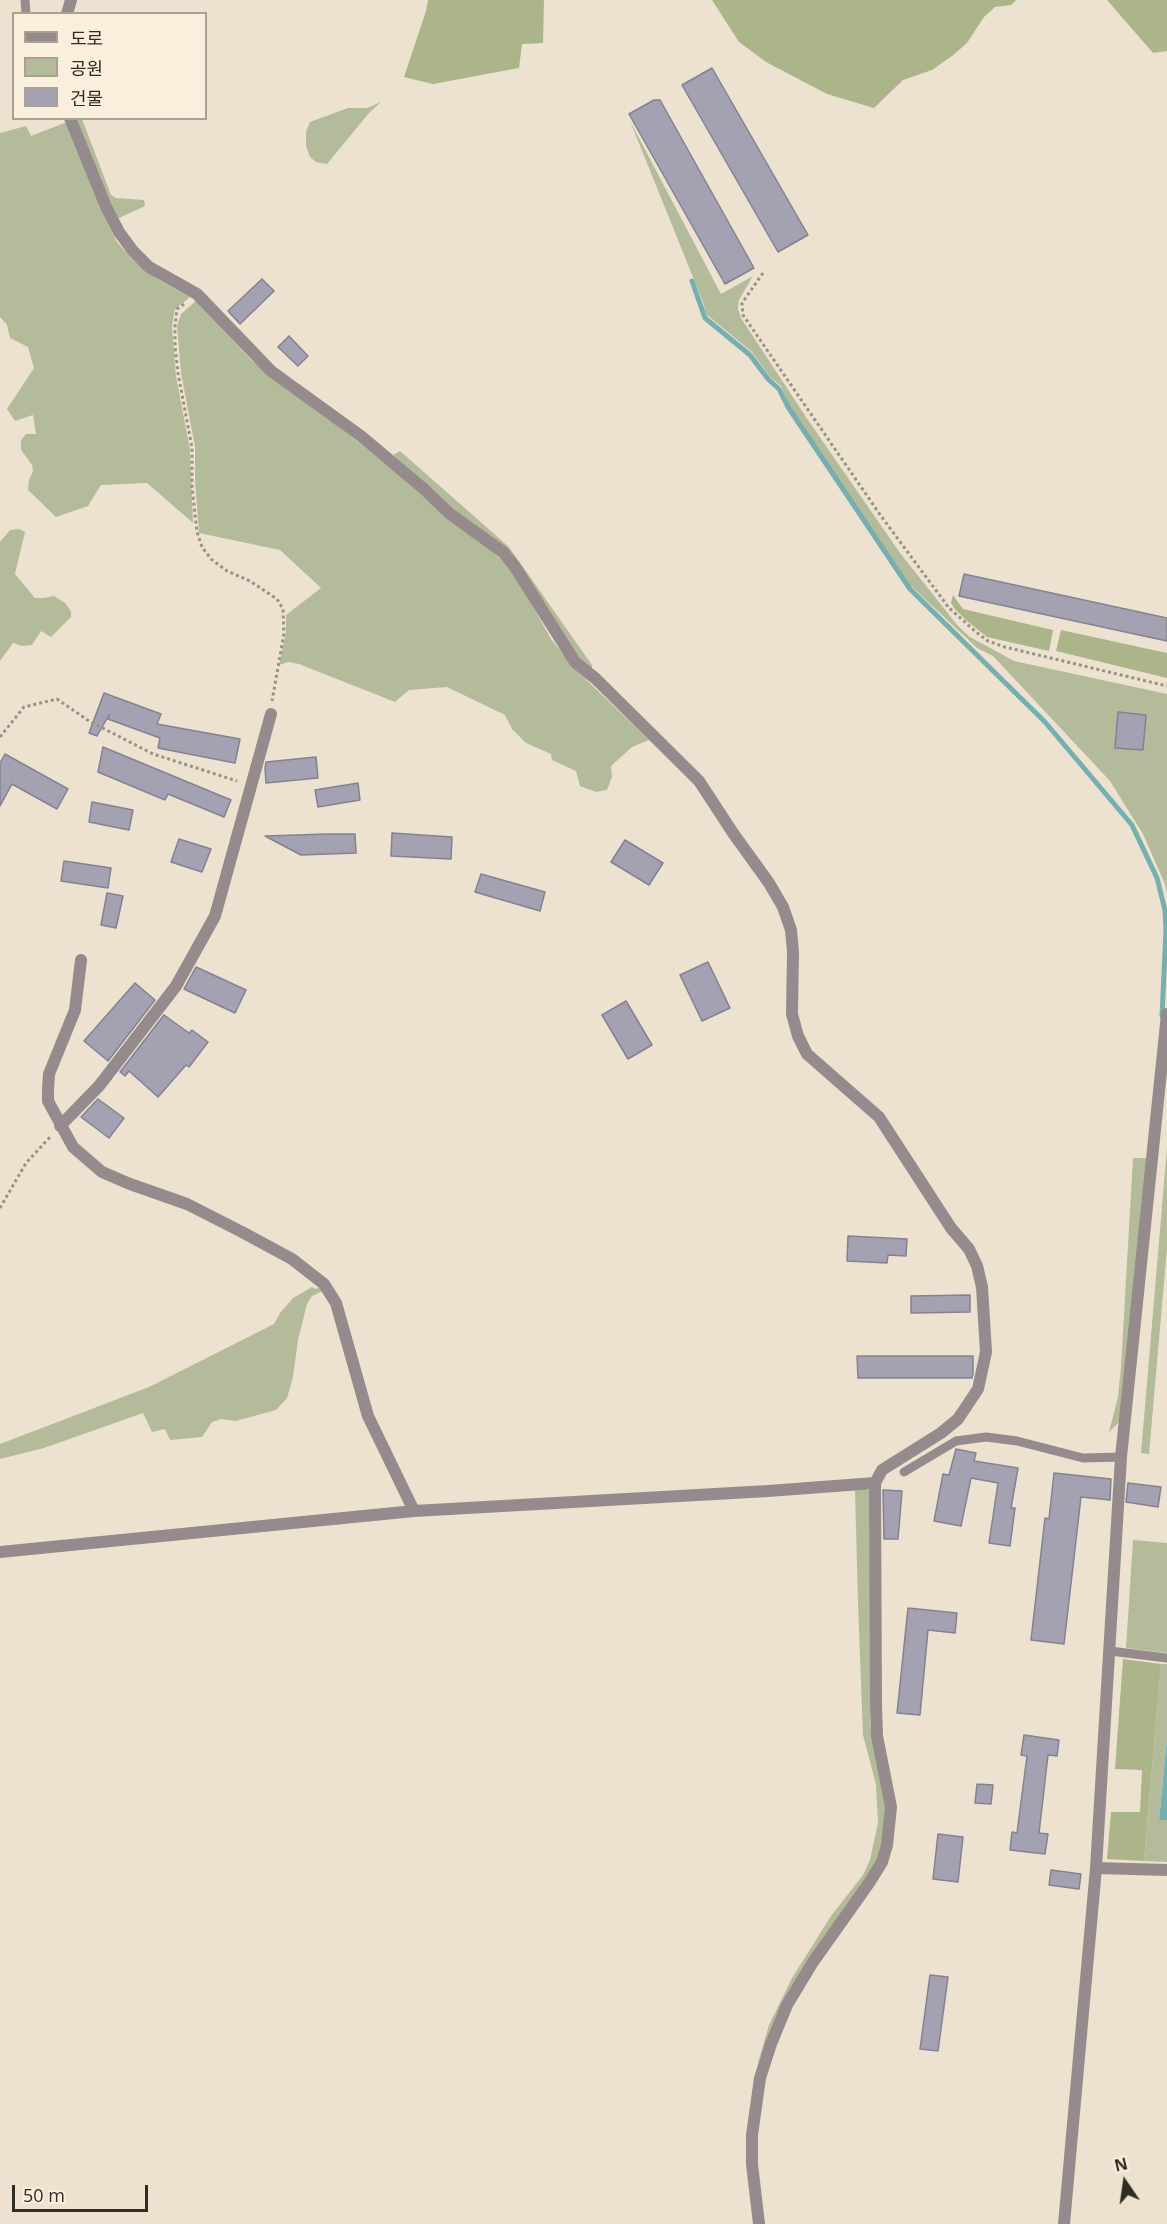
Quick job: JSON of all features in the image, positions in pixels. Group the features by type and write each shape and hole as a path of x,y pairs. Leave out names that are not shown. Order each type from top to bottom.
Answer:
{"street":[{"path":"71,120 106,207 119,232 133,251 149,267 197,294 271,371 361,436 450,514 503,552 516,567 575,662 596,679 699,781 783,907 791,930 793,952 792,1014 798,1036 807,1054 879,1117 951,1228 969,1249 977,1266 982,1287 986,1352 978,1389 958,1419 941,1433 882,1470 875,1483 877,1736 891,1807 887,1845 882,1862 869,1883 813,1962 787,2006 771,2044 760,2078 752,2135 752,2164 759,2224"},
{"path":"60,1126 99,1086 176,986 216,916 271,714"},
{"path":"81,960 75,1010 49,1074 48,1101 60,1126 73,1147 102,1172 187,1204 233,1227 292,1259 324,1284 336,1303 368,1416 414,1511"},
{"path":"1064,2224 1096,1868 1121,1456 1167,1014"},
{"path":"0,1552 414,1511 875,1483"},
{"path":"1096,1868 1167,1870"}],"lane":[{"path":"904,1472 956,1441 970,1438 986,1437 1017,1441 1083,1458 1121,1456"},
{"path":"1110,1651 1167,1658"}],"path":[{"path":"763,273 742,303 744,315 881,516 949,609 962,622 988,641 1167,686"},
{"path":"197,294 177,309 175,326 178,373 192,448 192,487 197,531 202,547 211,559 227,571 250,580 277,598 283,609 284,634 276,668 271,714"},
{"path":"0,737 24,707 57,699 89,721 153,754 251,785"},
{"path":"0,1208 26,1163 60,1126"}],"green space":[{"path":"428,0 544,0 543,43 522,44 519,68 433,84 404,77"},
{"path":"712,0 1016,0 1011,5 995,7 984,17 967,43 952,56 932,70 903,80 874,108 827,94 766,62 739,42"},
{"path":"1107,0 1167,0 1167,51 1153,53"},
{"path":"381,102 369,113 327,164 316,162 310,157 306,146 306,132 310,122 348,108 367,108"},
{"path":"76,120 82,120 111,195 116,198 144,200 145,206 117,219"},
{"path":"630,121 721,294 753,276 739,300 738,308 741,318 900,553 958,626 970,637 1014,661 1167,694 1167,894 1165,884 1143,834 1110,781 993,656 977,648 910,585 789,405 781,386 770,377 752,352 706,314"},
{"path":"67,122 100,208 117,242 133,260 159,280 190,297 175,309 172,326 176,376 190,450 193,523 147,483 101,485 88,506 56,517 28,490 33,471 32,465 21,450 21,440 26,434 36,434 33,415 15,421 7,409 34,368 28,347 10,338 7,325 0,317 0,133 26,126 31,136"},
{"path":"196,301 252,361 418,490 449,521 493,551 515,574 551,639 575,669 649,740 632,747 611,766 612,777 607,790 596,792 580,786 576,771 552,760 551,754 526,743 512,729 505,715 447,687 409,690 395,702 299,664 288,662 279,665 286,633 286,615 321,588 280,550 199,533 195,447 181,373 177,326 181,314"},
{"path":"400,451 509,547 592,665 592,670 575,653 528,580 393,455"},
{"path":"19,529 25,532 15,574 35,598 54,596 65,603 71,611 71,617 51,637 41,631 32,645 22,646 13,643 0,661 0,542 10,530"},
{"path":"953,595 963,609 1053,630 1049,651 987,637 955,609 951,603"},
{"path":"1061,630 1167,653 1167,678 1056,651"},
{"path":"1167,1148 1167,1248 1149,1454 1141,1453"},
{"path":"1133,1158 1148,1158 1122,1419 1109,1432 1118,1397 1121,1367"},
{"path":"312,1287 316,1289 320,1287 323,1291 312,1296 307,1304 287,1398 276,1410 236,1421 221,1419 212,1422 202,1437 170,1440 165,1429 152,1432 143,1413 44,1448 0,1459 0,1444 149,1387 274,1324 293,1298"},
{"path":"867,1489 871,1492 873,1500 870,1723 887,1805 879,1862 776,2018 757,2066 769,2025 792,1978 831,1916 863,1875 870,1860 878,1823 876,1784 863,1735 858,1604 855,1490"},
{"path":"1133,1540 1167,1543 1167,1653 1126,1648"},
{"path":"1123,1659 1161,1664 1144,1861 1107,1859 1111,1812 1140,1812 1142,1770 1115,1769"},
{"path":"1161,1664 1167,1664 1167,1738 1159,1819 1167,1820 1167,1862 1144,1861"}],"water":[{"path":"1167,1738 1167,1820 1159,1820"}],"building":[{"path":"712,68 808,235 778,252 682,85"},
{"path":"654,100 660,100 754,268 725,284 629,114"},
{"path":"262,279 274,291 240,324 228,311"},
{"path":"289,336 308,356 298,366 278,347"},
{"path":"964,574 1167,618 1167,641 959,596"},
{"path":"104,693 161,714 157,724 240,739 235,763 158,748 160,738 108,719 109,715 97,736 89,733"},
{"path":"1118,712 1146,715 1143,750 1115,748"},
{"path":"103,747 231,800 224,817 168,794 165,800 98,772"},
{"path":"5,754 68,789 57,809 12,784 0,806 0,763"},
{"path":"316,757 318,778 266,783 266,762"},
{"path":"358,783 360,800 318,807 315,790"},
{"path":"92,802 133,810 129,830 89,822"},
{"path":"392,833 452,837 451,859 391,856"},
{"path":"355,834 356,853 301,855 265,836"},
{"path":"179,839 211,849 202,872 171,862"},
{"path":"625,840 663,863 649,885 611,862"},
{"path":"64,861 111,868 108,888 61,881"},
{"path":"481,874 545,892 540,911 475,892"},
{"path":"107,893 123,896 116,928 101,925"},
{"path":"708,962 730,1008 702,1021 680,975"},
{"path":"196,967 246,990 235,1013 184,989"},
{"path":"135,983 155,1000 108,1061 84,1041"},
{"path":"626,1001 652,1045 628,1059 602,1015"},
{"path":"164,1015 189,1033 192,1030 208,1042 189,1067 186,1065 158,1097 129,1071 125,1076 120,1072"},
{"path":"98,1099 124,1118 109,1138 81,1117"},
{"path":"848,1236 907,1239 906,1256 888,1255 887,1263 847,1261"},
{"path":"970,1295 970,1312 911,1313 911,1296"},
{"path":"857,1356 973,1356 973,1374 972,1378 858,1378"},
{"path":"956,1449 976,1453 974,1461 1018,1468 1011,1508 1015,1508 1010,1546 989,1543 998,1483 971,1478 961,1526 934,1521 943,1474 949,1475"},
{"path":"1054,1473 1111,1479 1110,1500 1081,1497 1064,1644 1031,1640 1045,1518 1049,1519"},
{"path":"1128,1483 1161,1487 1158,1507 1126,1502"},
{"path":"883,1490 902,1491 898,1539 884,1539"},
{"path":"908,1608 957,1613 955,1633 928,1630 920,1715 897,1713"},
{"path":"1024,1735 1059,1740 1057,1756 1048,1755 1039,1833 1048,1834 1045,1854 1010,1850 1012,1832 1017,1833 1027,1756 1021,1755"},
{"path":"977,1784 993,1785 991,1804 975,1803"},
{"path":"938,1834 963,1837 958,1882 933,1879"},
{"path":"1051,1870 1081,1874 1079,1889 1049,1885"},
{"path":"930,1975 948,1977 938,2051 920,2049"}],"waterway":[{"path":"692,281 705,318 750,355 768,379 779,389 788,407 910,589 1045,722 1132,825 1157,878 1165,910 1162,1016"}]}
